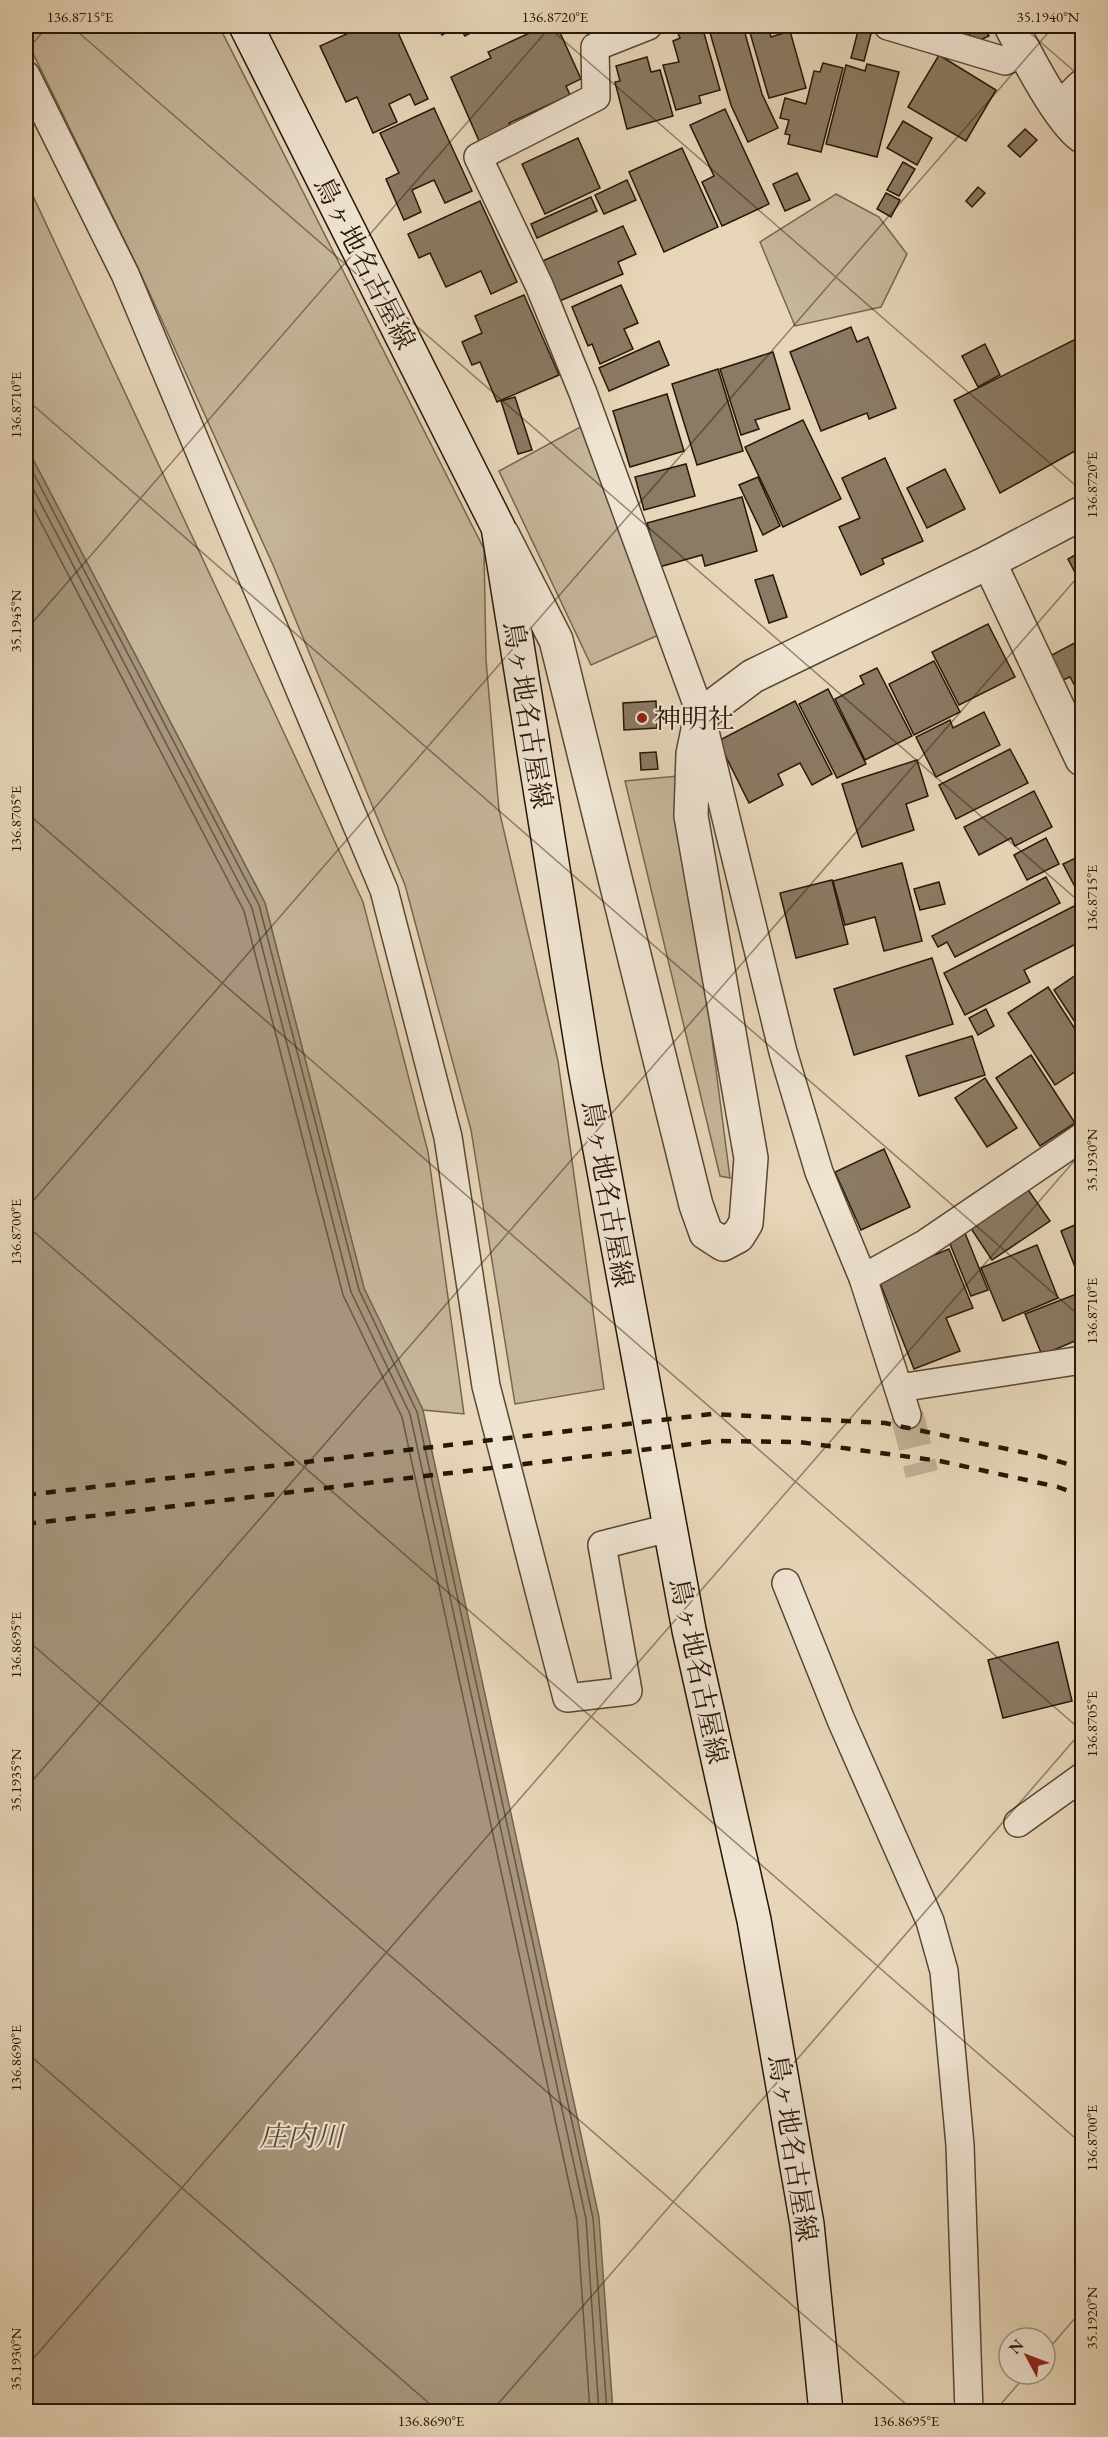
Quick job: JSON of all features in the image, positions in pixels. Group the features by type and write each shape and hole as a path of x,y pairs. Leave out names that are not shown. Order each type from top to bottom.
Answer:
{"main road":[{"name":"鳥ヶ地名古屋線","path":"246,26 498,527 585,1068 669,1528 758,1943 807,2224 826,2412"},
{"path":"1018,39 1071,98 1075,131 1083,136"},
{"path":"498,527 556,640 696,1205 706,1233 723,1244 738,1236 746,1222 751,1158 691,816 693,754 701,715 753,676 988,562 1083,513"},
{"path":"988,562 1080,750"}],"lane":[{"path":"648,26 595,47 596,97 478,157 539,285 586,399 701,715 783,1052 819,1172 863,1278 907,1415"},
{"path":"888,26 1005,61 1018,39"},
{"path":"26,75 125,274 384,890 448,1137 486,1386 567,1698 628,1691 602,1545 669,1528"},
{"path":"863,1278 926,1243 1083,1137"},
{"path":"899,1388 1083,1360"},
{"path":"786,1583 841,1720 930,1921 945,1971 960,2145 969,2412"},
{"path":"1018,1823 1083,1777"}],"shaded area":[{"path":"26,26 219,26 484,549 486,660 499,810 558,1061 604,1389 515,1404 471,1130 405,885 273,565 139,270 26,39"},
{"path":"26,181 363,902 428,1152 464,1414 423,1410 364,1289 265,903 26,446"},
{"path":"836,194 879,217 907,254 881,307 795,326 760,242"},
{"path":"582,426 663,633 591,665 499,471"},
{"path":"678,776 730,1178 720,1176 625,781"}],"water":[{"name":"庄内川","path":"26,446 265,903 364,1288 423,1410 599,2217 613,2411 26,2411"}],"building":[{"path":"364,26 395,26 428,99 415,105 410,94 389,104 397,122 373,133 357,97 346,102 320,46"},
{"path":"437,26 458,26 442,35"},
{"path":"458,26 483,26 465,36"},
{"path":"545,26 557,26 581,79 566,86 570,95 509,123 512,128 480,143 451,77 491,58 488,52"},
{"path":"702,26 720,90 699,96 701,103 676,110 663,65 679,62 673,41 680,38 677,31"},
{"path":"708,26 743,26 762,94 778,128 748,142 731,105"},
{"path":"748,26 768,26 771,37 790,31 806,88 769,98"},
{"path":"965,26 983,26 989,36 974,43"},
{"path":"859,27 872,30 864,61 851,58"},
{"path":"939,55 996,90 966,141 908,107"},
{"path":"647,57 651,72 660,70 673,116 627,129 615,82 620,81 616,66"},
{"path":"823,63 843,68 821,152 788,144 790,135 785,134 789,120 780,118 785,98 806,104 814,71 820,72"},
{"path":"867,64 899,72 877,157 826,144 846,65 865,71"},
{"path":"434,108 472,191 445,203 434,180 412,190 421,212 404,220 386,179 399,173 380,133"},
{"path":"725,109 769,204 722,226 702,182 714,176 690,125"},
{"path":"903,121 932,138 917,165 887,148"},
{"path":"1025,129 1037,140 1020,157 1008,146"},
{"path":"578,138 600,188 545,214 522,164"},
{"path":"682,148 718,227 664,252 629,172"},
{"path":"903,162 915,169 899,196 887,190"},
{"path":"797,173 810,200 785,211 773,184"},
{"path":"627,180 636,200 604,214 595,195"},
{"path":"978,187 985,193 972,207 966,201"},
{"path":"886,193 900,200 891,217 877,209"},
{"path":"591,197 597,211 537,238 531,224"},
{"path":"480,201 517,282 491,294 481,271 446,287 430,253 419,258 408,234"},
{"path":"623,226 636,254 618,262 623,274 555,303 538,263"},
{"path":"621,285 638,323 624,329 633,349 600,364 592,344 588,346 572,307"},
{"path":"524,295 559,375 497,402 480,362 472,365 462,342 482,333 475,316"},
{"path":"851,327 857,342 868,337 896,408 869,419 867,413 821,431 790,352"},
{"path":"1082,336 1082,447 1000,493 954,400"},
{"path":"659,341 669,365 609,391 599,368"},
{"path":"985,344 1000,375 978,387 962,356"},
{"path":"773,352 790,409 755,420 759,429 741,435 720,369"},
{"path":"718,369 743,451 697,465 672,384"},
{"path":"667,394 684,451 630,467 613,411"},
{"path":"515,397 532,450 518,454 501,401"},
{"path":"803,420 841,499 783,527 745,447"},
{"path":"885,458 923,541 882,559 884,564 861,575 839,527 860,518 842,478"},
{"path":"686,464 695,496 644,510 635,477"},
{"path":"945,469 965,509 927,528 907,488"},
{"path":"758,477 780,526 763,535 739,485"},
{"path":"742,497 757,551 705,566 702,555 659,567 647,523"},
{"path":"1082,551 1082,586 1068,559"},
{"path":"773,575 787,617 769,623 755,580"},
{"path":"988,624 1015,677 959,705 932,652"},
{"path":"1082,639 1082,699 1070,677 1063,680 1050,656"},
{"path":"934,661 960,712 914,735 889,684"},
{"path":"877,668 912,736 865,760 835,699 864,684 860,676"},
{"path":"828,689 866,764 837,778 799,704"},
{"path":"656,701 657,728 624,730 623,703"},
{"path":"795,701 832,774 812,785 800,763 778,774 783,785 749,803 718,741"},
{"path":"984,712 1000,745 936,777 916,737 950,720 953,728"},
{"path":"1010,749 1028,783 956,819 939,785"},
{"path":"656,752 658,769 641,770 640,753"},
{"path":"917,760 928,796 906,804 914,830 862,847 842,784"},
{"path":"1034,791 1052,827 1015,846 1011,838 979,855 964,827"},
{"path":"1046,838 1059,864 1027,880 1014,855"},
{"path":"1082,855 1082,880 1074,885 1063,864"},
{"path":"902,863 922,941 884,951 875,917 845,925 833,881"},
{"path":"1046,877 1060,903 955,957 947,942 938,947 932,936"},
{"path":"832,880 848,944 796,958 780,893"},
{"path":"939,882 945,904 920,910 914,889"},
{"path":"1082,902 1082,941 1024,970 1030,982 965,1015 944,973"},
{"path":"932,958 953,1024 854,1055 834,989"},
{"path":"1082,971 1082,1033 1054,990"},
{"path":"1048,987 1082,1040 1082,1067 1055,1085 1008,1013"},
{"path":"986,1009 994,1026 978,1035 969,1018"},
{"path":"972,1036 985,1075 919,1096 906,1056"},
{"path":"1031,1055 1075,1123 1040,1146 996,1078"},
{"path":"985,1078 1017,1128 987,1147 955,1098"},
{"path":"884,1149 910,1207 861,1230 835,1172"},
{"path":"1024,1184 1050,1221 992,1260 968,1224"},
{"path":"1082,1222 1082,1285 1061,1231"},
{"path":"965,1233 988,1290 971,1296 948,1239"},
{"path":"1037,1245 1058,1298 1003,1321 981,1268"},
{"path":"949,1249 973,1308 946,1318 960,1351 914,1369 878,1278"},
{"path":"1079,1293 1082,1303 1082,1338 1042,1355 1025,1314"},
{"path":"1058,1642 1072,1701 1003,1718 988,1660"}],"tunnel":[{"path":"907,1415 922,1474"}],"railway":[{"path":"26,1495 712,1414 885,1423 1040,1456 1082,1468"},
{"path":"26,1524 716,1441 799,1442 940,1461 1058,1487 1082,1496"}],"place":[{"name":"神明社","path":"642,718"}]}
